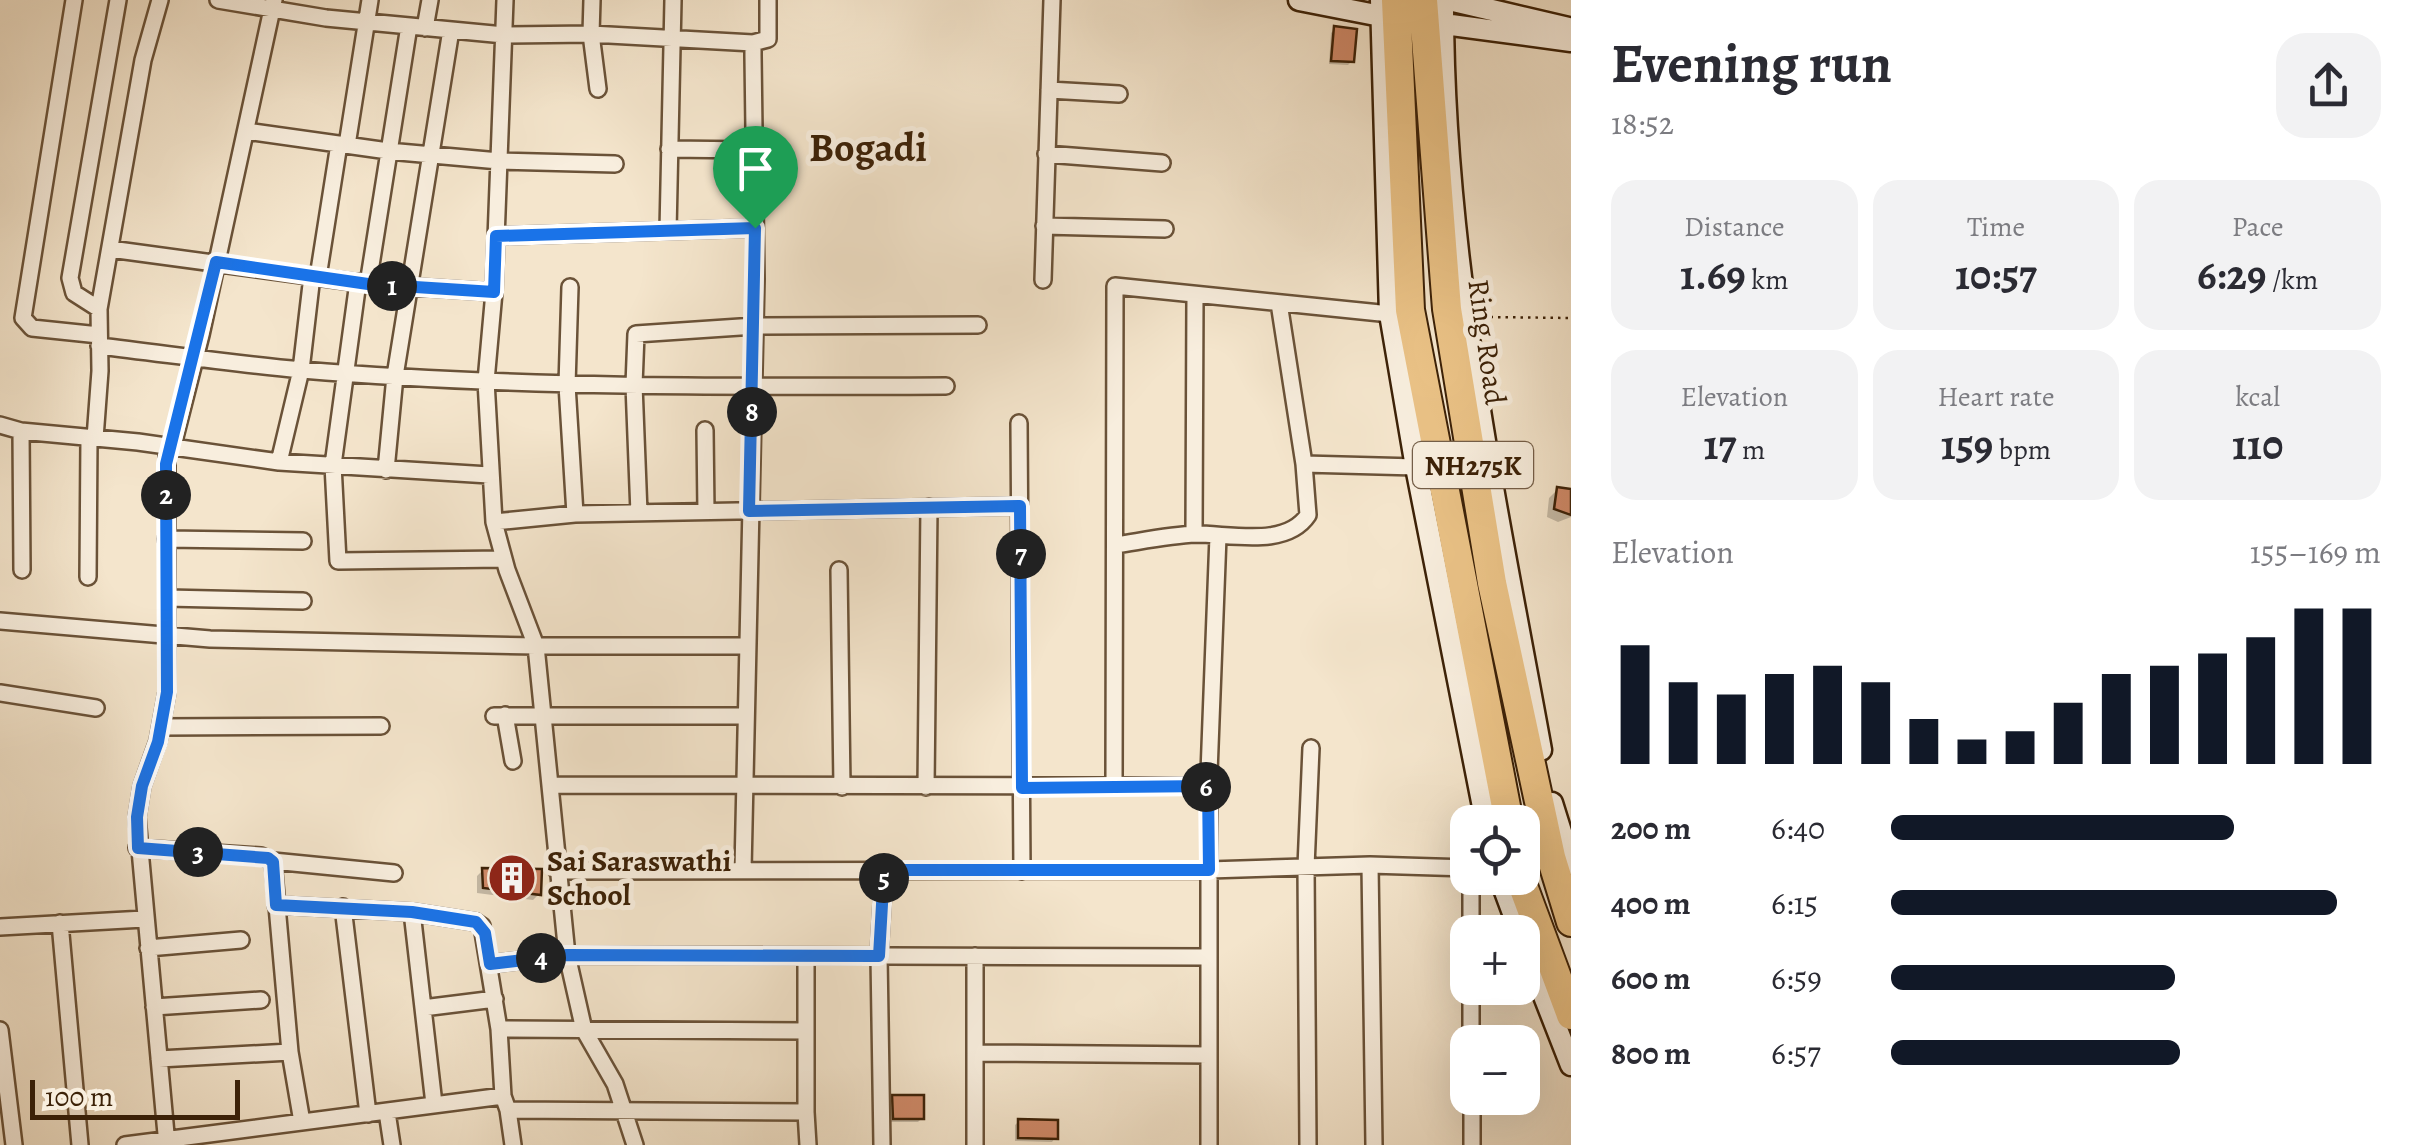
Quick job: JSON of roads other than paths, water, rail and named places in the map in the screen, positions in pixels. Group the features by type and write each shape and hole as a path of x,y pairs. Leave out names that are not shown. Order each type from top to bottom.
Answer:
{"highway":[{"name":"NH275K","path":"1407,12 1397,242 1506,805"},
{"name":"Ring Road","path":"1407,12 1453,274 1479,456 1492,583 1551,856 1571,922"},
{"path":"1526,895 1571,1016"}],"street":[{"path":"74,0 23,318 32,328 195,357 395,376 634,386 946,386"},
{"path":"100,309 74,293 70,278 118,0"},
{"path":"88,577 100,309 143,60 160,0"},
{"path":"218,0 273,5 364,22 504,35 591,34 753,42 768,38 768,0"},
{"path":"279,462 301,370 315,276 370,0"},
{"path":"430,0 417,27 388,151 346,372 334,465 338,561 504,560"},
{"path":"505,0 494,292 486,381 488,475 504,560 536,646 567,955 584,1030 615,1084 635,1145"},
{"path":"592,0 591,34 598,90"},
{"path":"668,230 673,0"},
{"path":"1043,280 1052,0"},
{"path":"1300,0 1407,12 1571,41"},
{"path":"1407,12 1446,0 1571,29"},
{"path":"167,1143 137,817 167,692 166,464 195,357 273,5"},
{"path":"386,470 408,287 451,30"},
{"path":"743,870 755,326 753,42"},
{"path":"1048,90 1119,94"},
{"path":"246,131 388,151 499,161 615,164"},
{"path":"669,149 754,150"},
{"path":"1046,154 1162,163"},
{"path":"1044,226 1165,229"},
{"path":"496,236 755,228"},
{"path":"1397,242 1390,314 1483,805"},
{"path":"110,248 362,283 494,292"},
{"path":"1453,274 1466,316 1479,456 1547,783 1571,864"},
{"path":"570,286 568,384 576,514"},
{"path":"1114,787 1115,286 1390,314"},
{"path":"1194,534 1195,296"},
{"path":"1116,545 1194,534 1261,536 1294,530 1308,515 1279,303"},
{"path":"639,513 636,334 755,326 978,325"},
{"path":"1019,423 1022,871"},
{"path":"0,425 21,432 279,462 488,475"},
{"path":"705,430 706,512"},
{"path":"21,432 22,570"},
{"path":"1304,464 1416,467"},
{"path":"494,522 576,514 1020,506"},
{"path":"926,787 929,507"},
{"path":"1209,1145 1208,786 1218,536"},
{"path":"166,539 302,541"},
{"path":"838,570 842,787"},
{"path":"166,598 303,602"},
{"path":"0,621 167,635 536,646 746,646"},
{"path":"0,693 96,708"},
{"path":"513,761 500,715 744,716"},
{"path":"160,727 381,726"},
{"path":"1308,1145 1306,867 1311,748"},
{"path":"552,785 1208,786"},
{"path":"138,848 261,856 273,862 394,873"},
{"path":"273,862 290,1052 302,1122"},
{"path":"1370,866 1374,1145"},
{"path":"557,871 1450,868"},
{"path":"882,1145 879,956 884,870"},
{"path":"276,905 412,912 476,922 485,933 512,1145"},
{"path":"344,907 368,1114"},
{"path":"412,912 434,1104"},
{"path":"0,927 144,919"},
{"path":"60,922 80,1145"},
{"path":"148,948 241,940"},
{"path":"490,964 567,955 1209,958"},
{"path":"806,956 808,1145"},
{"path":"974,956 975,1145"},
{"path":"1540,986 1571,1065"},
{"path":"423,1008 495,998"},
{"path":"154,1007 261,1000"},
{"path":"500,1029 806,1030"},
{"path":"0,1030 14,1145"},
{"path":"159,1060 290,1052"},
{"path":"975,1052 1209,1055"},
{"path":"125,1145 167,1143 434,1104 506,1103 625,1112 806,1112"},
{"path":"388,1112 392,1145"},
{"path":"1472,1115 1472,1145"}],"place":[{"name":"Sai Saraswathi School","path":"512,878"}],"district":[{"name":"Bogadi","path":"868,147"}]}
